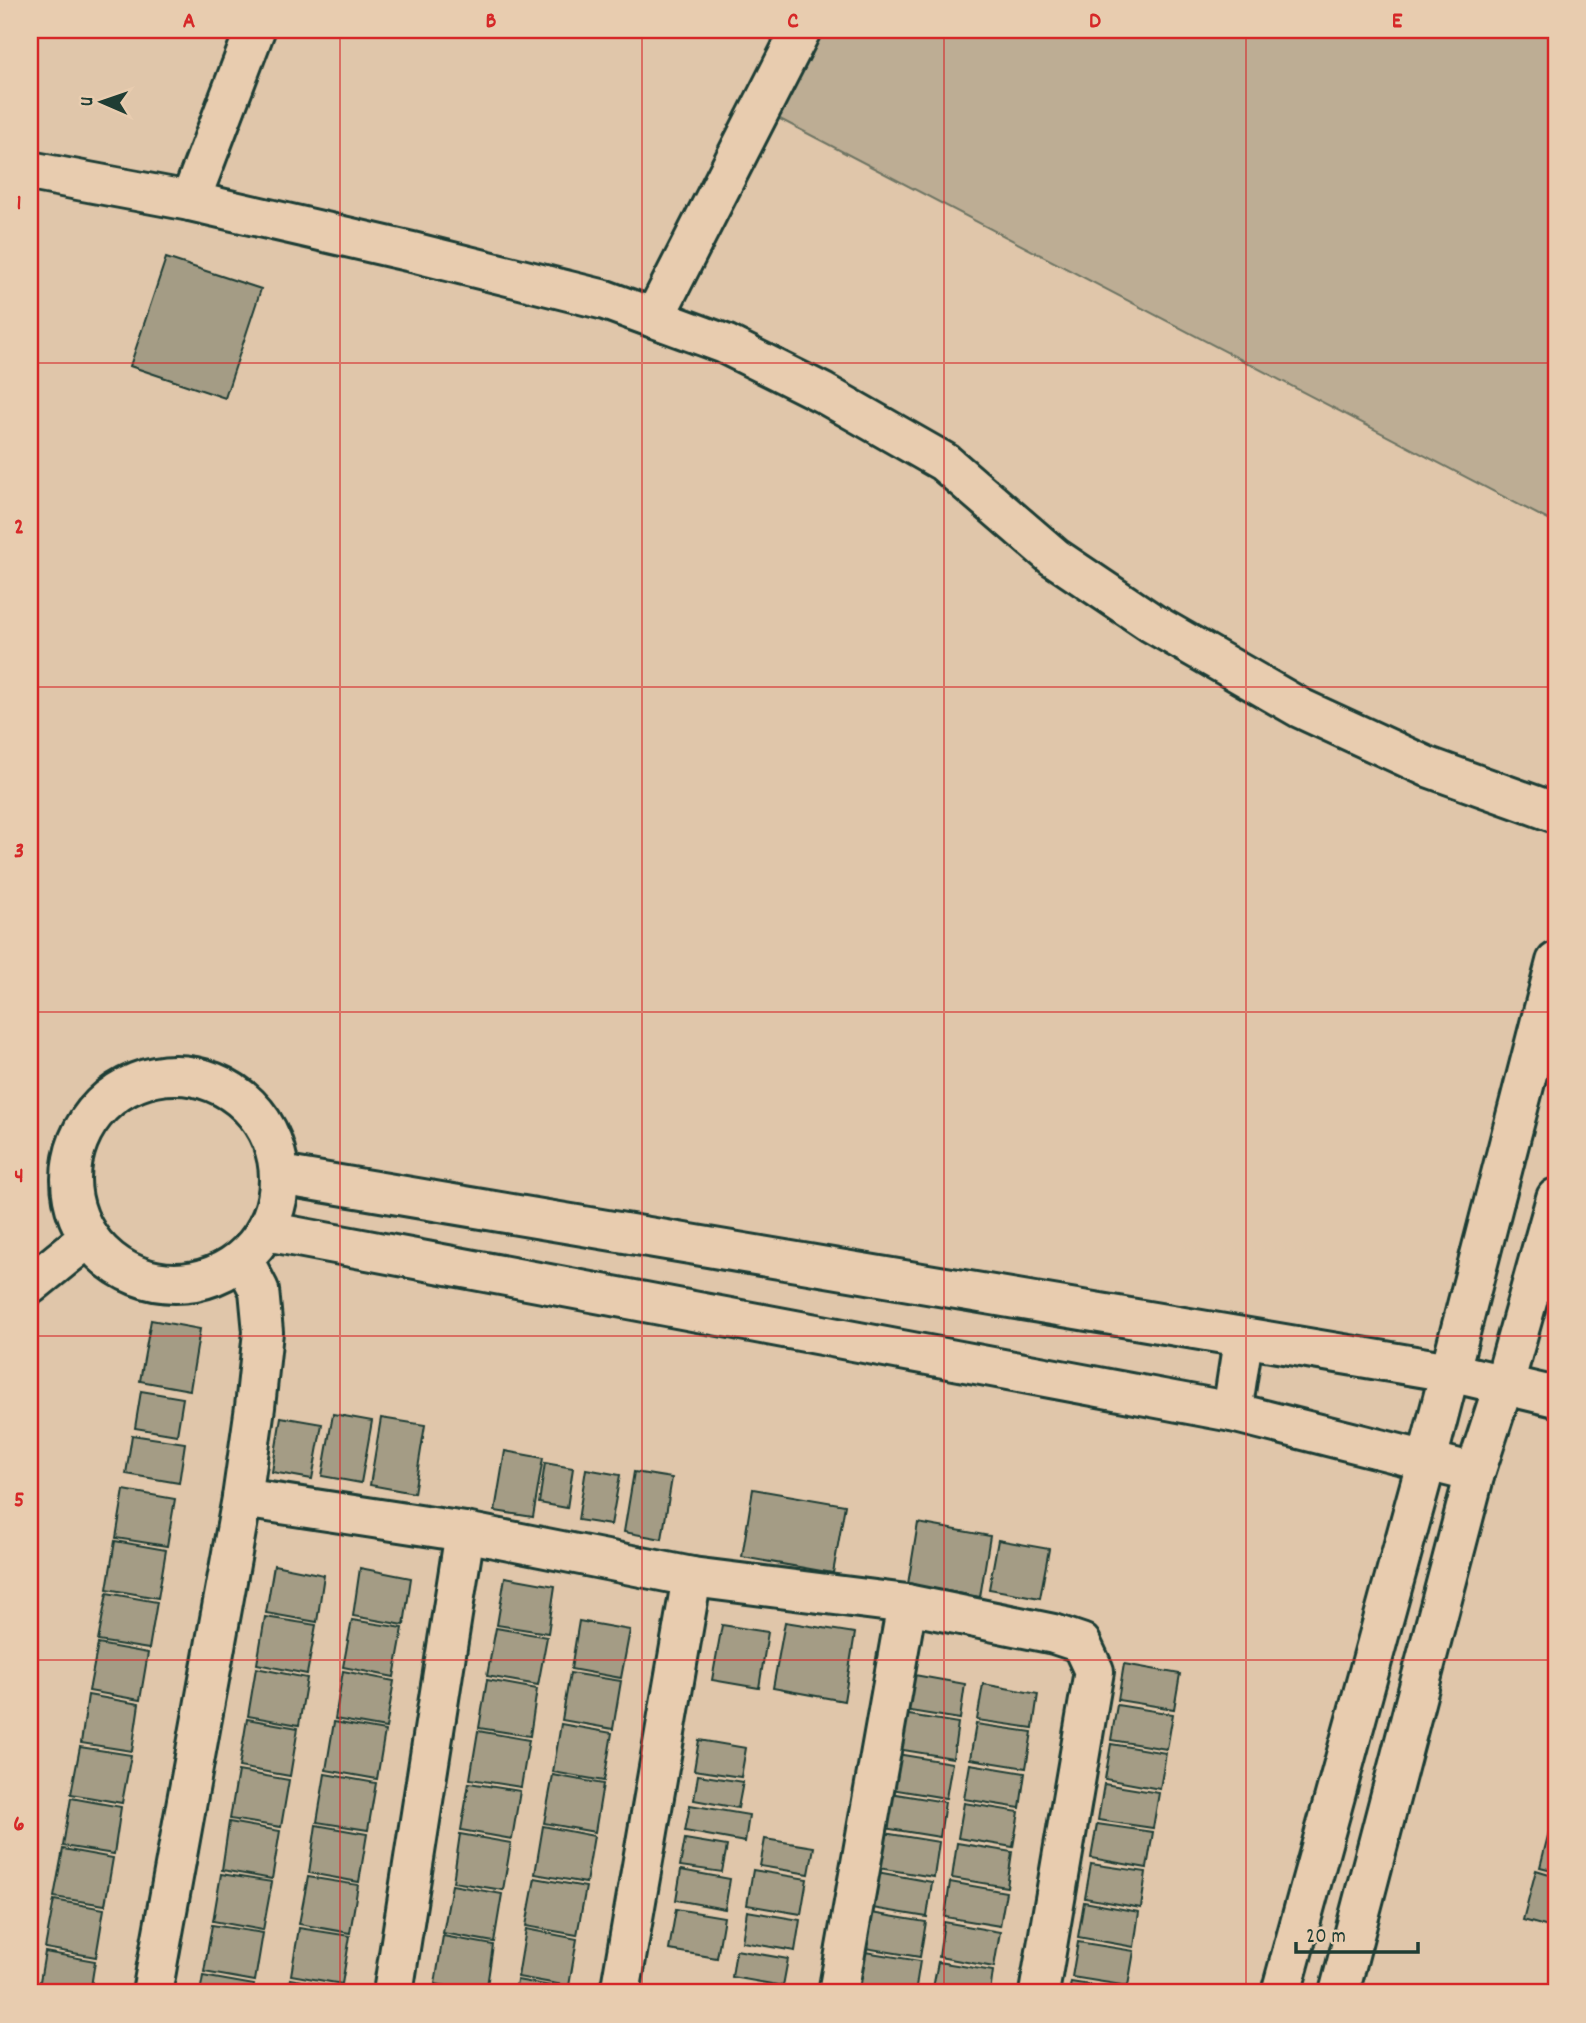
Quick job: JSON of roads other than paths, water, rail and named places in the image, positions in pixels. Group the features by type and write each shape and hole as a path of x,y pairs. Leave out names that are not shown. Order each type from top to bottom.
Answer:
{"street":[{"path":"190,201 255,30"},
{"path":"654,318 801,30"},
{"path":"30,171 190,201 579,293 725,344 823,393 944,462 1054,557 1152,622 1300,708 1428,767 1556,813"},
{"path":"1281,1993 1427,1460 1556,962"},
{"path":"183,1074 215,1082 243,1099 265,1125 275,1149 280,1175 277,1204 254,1245 213,1277 179,1284 143,1280 112,1264 88,1238 74,1207 70,1174 77,1141 94,1112 119,1090 149,1077 183,1074"},
{"path":"280,1175 1243,1340 1450,1372 1556,1397"},
{"path":"1339,1993 1475,1474 1504,1384 1556,1198"},
{"path":"30,1285 88,1238"},
{"path":"254,1245 1232,1412 1475,1474"},
{"path":"152,1993 242,1498 263,1332 254,1245"},
{"path":"1232,1412 1243,1340"},
{"path":"242,1498 466,1532 692,1577 907,1604 1054,1634 1081,1643 1094,1671 1039,1993"},
{"path":"393,1993 466,1532"},
{"path":"620,1993 692,1577"},
{"path":"838,1993 907,1604"}]}
